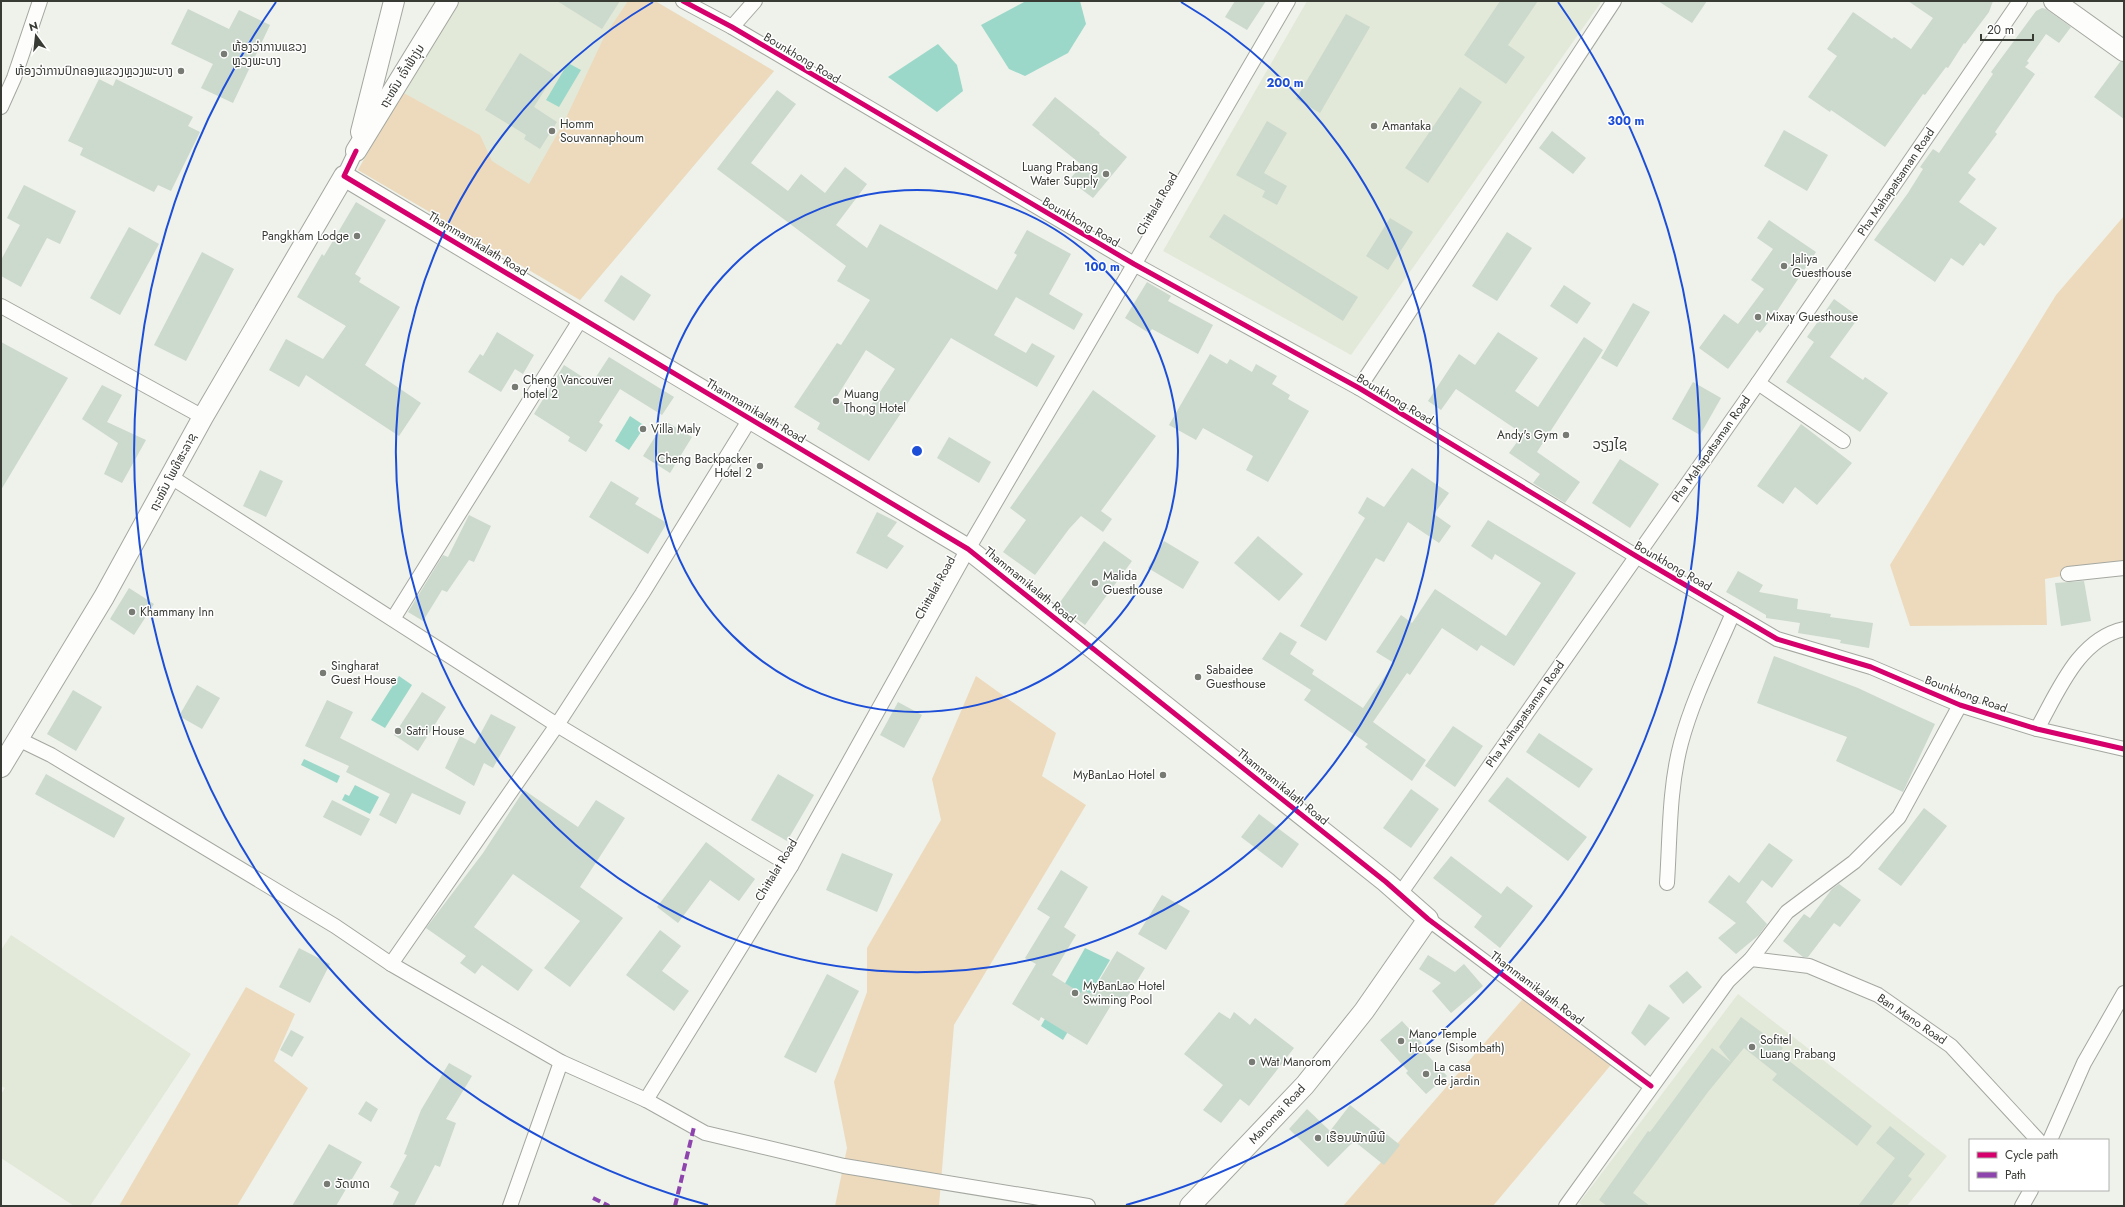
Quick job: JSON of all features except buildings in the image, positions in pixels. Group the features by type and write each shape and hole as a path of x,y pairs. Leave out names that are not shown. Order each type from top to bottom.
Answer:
{"street":[{"path":"1,107 14,78 40,1"},
{"name":"ຖະໜົນ ເຈົ້າຟ້າງຸ່ມ","path":"356,151 394,1"},
{"name":"ຖະໜົນ ເຈົ້າຟ້າງຸ່ມ","path":"344,176 356,151 448,1"},
{"name":"Bounkhong Road","path":"683,1 732,27 1134,264 1359,388 1636,556 1777,639 1871,667 1960,705 2037,729 2124,749"},
{"path":"732,27 755,1"},
{"name":"Chittalat Road","path":"646,1100 791,866 968,549 1288,1"},
{"path":"1359,388 1614,1"},
{"name":"Pha Mahapatsaman Road","path":"1400,894 1758,382 2020,1"},
{"path":"2054,1 2124,51"},
{"name":"Thammamikalath Road","path":"344,176 968,549 1400,894 1428,919 1651,1086"},
{"name":"ຖະໜົນ ໂພທິສະລາຊ","path":"1,767 104,597 203,417 344,176"},
{"path":"1,306 203,417"},
{"path":"393,619 582,317"},
{"path":"1758,382 1843,441"},
{"path":"391,964 557,725 642,594 750,419"},
{"path":"171,476 557,725 791,866"},
{"path":"2068,574 2124,568"},
{"path":"1667,883 1675,774 1681,744 1692,708 1733,613"},
{"path":"2037,729 2077,660 2102,637 2124,629"},
{"path":"1568,1205 1651,1086 1728,982 1751,959 1787,912 1854,862 1899,817 1960,705"},
{"path":"18,738 51,755 335,926 391,964 561,1062 646,1100 705,1132 844,1166 1088,1206"},
{"name":"Manomai Road","path":"1190,1206 1305,1085 1364,1012 1428,919"},
{"name":"Ban Mano Road","path":"1751,959 1809,966 1878,995 1951,1046 2037,1139"},
{"path":"2050,1139 2084,1063 2124,993"},
{"path":"510,1206 561,1062"},
{"path":"2022,1206 2030,1191"}],"shaded area":[{"name":"Homm Souvannaphoum","path":"453,1 655,1 774,71 580,300 358,170"},
{"name":"Homm Souvannaphoum","path":"628,1 655,1 774,71 580,300 358,170 402,92 480,135 492,161 529,184 564,122 605,35"},
{"name":"Amantaka","path":"1307,1 1602,1 1351,355 1163,251"},
{"path":"2124,216 2124,565 2045,579 2047,625 1910,626 1890,565 2056,295"},
{"path":"976,676 1056,733 1042,776 1086,805 954,1025 939,1206 835,1206 847,1148 834,1082 867,992 867,948 941,820 932,779"},
{"path":"11,935 191,1054 90,1206 74,1206 1,1158 1,1094 5,1088 1,1086 1,950"},
{"path":"246,987 295,1014 274,1061 308,1088 237,1206 119,1206"},
{"path":"1527,994 1615,1060 1493,1206 1343,1206"},
{"name":"Sofitel Luang Prabang","path":"1738,994 1947,1156 1907,1206 1583,1206 1579,1203"}],"water":[{"path":"1026,1 1080,1 1086,24 1068,53 1025,76 1009,69 981,25"},
{"path":"938,44 957,65 963,91 937,112 888,77"},
{"path":"568,63 581,70 559,107 546,100"},
{"path":"630,416 645,426 629,450 615,441"},
{"path":"399,676 412,685 385,728 371,720"},
{"path":"304,759 340,776 337,783 301,765"},
{"path":"355,785 379,797 370,814 342,800 345,794 349,796"},
{"name":"MyBanLao Hotel Swiming Pool","path":"1085,948 1110,960 1063,1040 1041,1026"}],"marked path":[{"path":"675,1206 694,1127"},
{"path":"593,1198 609,1206"}],"cycle path":[{"path":"683,1 732,27 1134,264 1359,388 1636,556 1777,639 1871,667 1960,705 2037,729 2124,749"},
{"path":"356,151 344,176 968,549 1386,882 1428,919 1651,1086"}],"place":[{"name":"ຫ້ອງວ່າການແຂວງ ຫຼວງພະບາງ","path":"224,54"},
{"name":"ຫ້ອງວ່າການປົກຄອງແຂວງຫຼວງພະບາງ","path":"181,71"},
{"name":"Amantaka","path":"1374,126"},
{"name":"Homm Souvannaphoum","path":"552,131"},
{"name":"Luang Prabang Water Supply","path":"1106,174"},
{"name":"Pangkham Lodge","path":"357,236"},
{"name":"Jaliya Guesthouse","path":"1784,266"},
{"name":"Mixay Guesthouse","path":"1758,317"},
{"name":"Cheng Vancouver hotel 2","path":"515,387"},
{"name":"Muang Thong Hotel","path":"836,401"},
{"name":"Villa Maly","path":"643,429"},
{"name":"Andy's Gym","path":"1566,435"},
{"name":"Cheng Backpacker Hotel 2","path":"760,466"},
{"name":"Malida Guesthouse","path":"1095,583"},
{"name":"Khammany Inn","path":"132,612"},
{"name":"Singharat Guest House","path":"323,673"},
{"name":"Sabaidee Guesthouse","path":"1198,677"},
{"name":"Satri House","path":"398,731"},
{"name":"MyBanLao Hotel","path":"1163,775"},
{"name":"MyBanLao Hotel Swiming Pool","path":"1075,993"},
{"name":"Mano Temple House (Sisombath)","path":"1401,1041"},
{"name":"Sofitel Luang Prabang","path":"1752,1047"},
{"name":"Wat Manorom","path":"1252,1062"},
{"name":"La casa de jardin","path":"1426,1074"},
{"name":"ເຮືອນພັກພີພີ","path":"1318,1138"},
{"name":"ວັດທາດ","path":"327,1184"}],"district":[{"name":"ວຽງໄຊ","path":"1610,444"}]}
